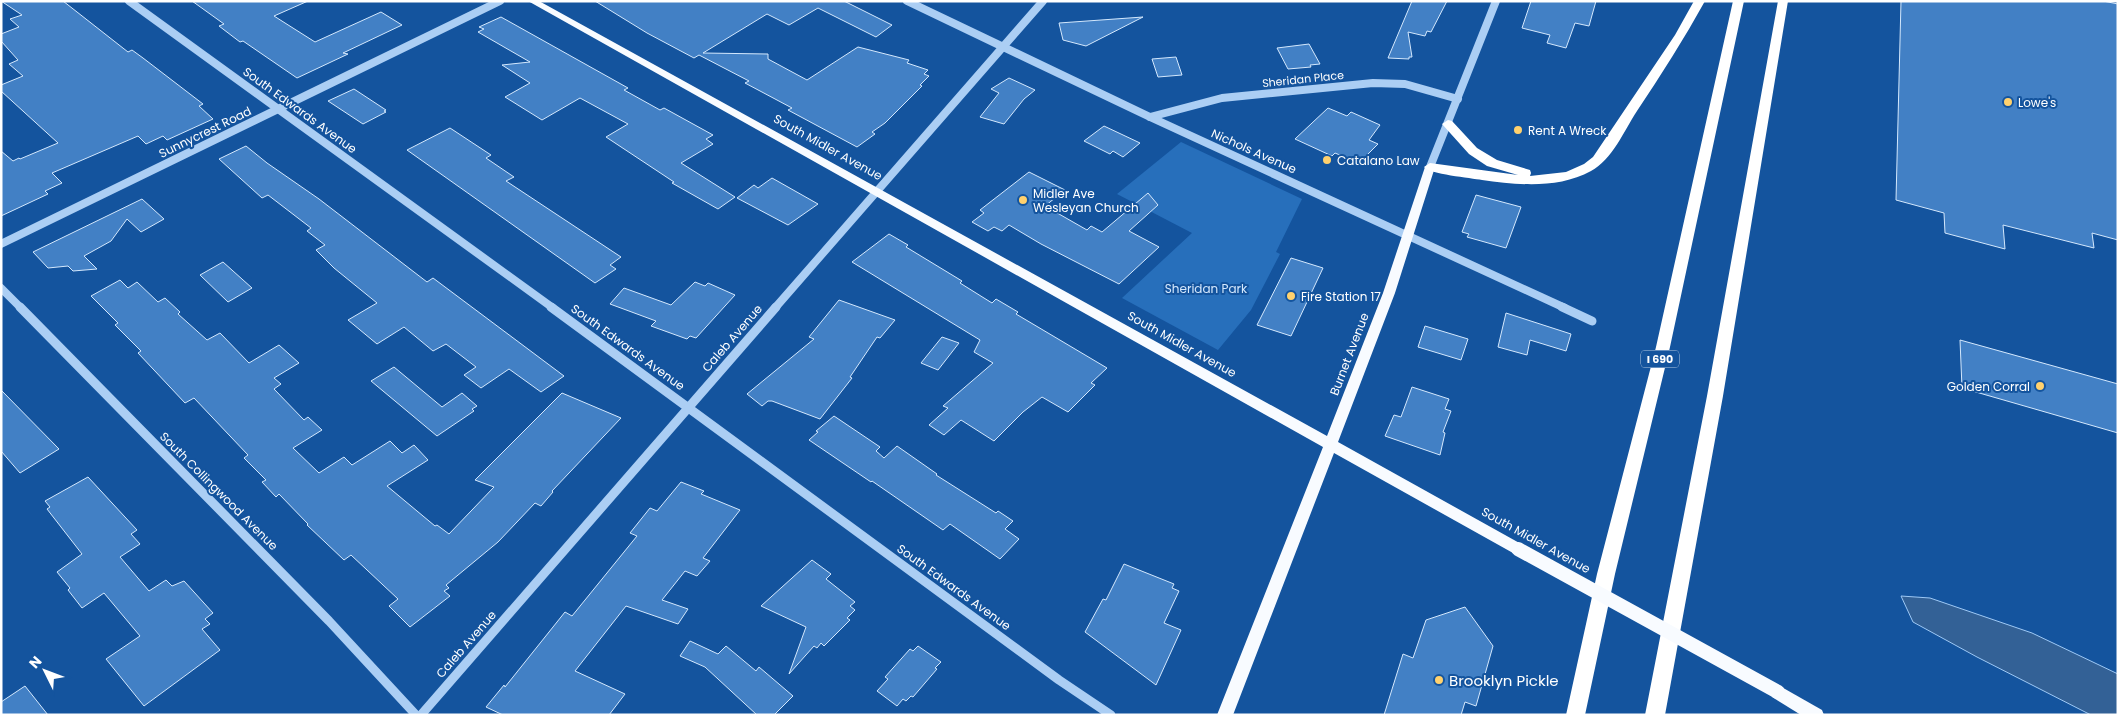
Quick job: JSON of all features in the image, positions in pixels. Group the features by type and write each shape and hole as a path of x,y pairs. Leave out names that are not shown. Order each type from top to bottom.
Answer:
{"highway":[{"path":"1430,167 1525,180 1546,180 1584,170 1595,162 1608,148 1681,35 1700,1"},
{"name":"I 690","path":"1575,715 1606,574 1663,347 1739,1"},
{"path":"1655,715 1715,396 1783,1"},
{"path":"1448,124 1473,151 1492,163 1546,180"}],"main road":[{"name":"South Midler Avenue","path":"532,1 1778,692 1816,715"},
{"name":"Burnet Avenue","path":"1225,715 1409,235 1430,167"}],"street":[{"name":"South Edwards Avenue","path":"129,1 689,407 1059,680 1111,715"},
{"name":"Sunnycrest Road","path":"1,244 500,1"},
{"name":"Nichols Avenue","path":"908,1 1150,117 1592,321"},
{"name":"Caleb Avenue","path":"421,715 1043,1"},
{"name":"Burnet Avenue","path":"1430,167 1496,1"},
{"name":"Sheridan Place","path":"1150,117 1222,98 1373,83 1405,84 1458,99"},
{"name":"South Collingwood Avenue","path":"1,288 329,621 416,715"}],"green space":[{"name":"Sheridan Park","path":"1181,142 1302,199 1276,252 1280,254 1251,310 1218,350 1122,298 1192,233 1117,194"}],"shaded area":[{"path":"1901,596 1930,598 2032,633 2118,674 2118,715 2091,715 1913,622"}],"building":[{"path":"1,1 63,1 128,52 132,50 203,104 199,106 213,119 167,140 163,136 146,144 138,136 52,173 62,183 45,191 48,194 1,216 1,151 13,161 58,143 1,91 1,85 23,76 9,64 18,60 1,41 1,34 19,27 10,19 22,15"},
{"path":"192,1 308,1 274,16 315,42 381,12 402,25 343,53 348,54 297,78 243,41 240,42 219,26 224,24"},
{"path":"595,1 844,1 892,25 876,37 818,8 789,25 767,14 703,53 768,54 768,59 807,80 858,47 909,60 907,63 928,70 924,74 929,76 920,85 922,86 885,123 872,132 875,134 857,147 788,110 792,108 745,83 749,81 699,55 694,58 647,33"},
{"path":"1412,1 1447,1 1431,32 1427,31 1425,36 1408,32 1412,57 1409,57 1409,59 1388,58"},
{"path":"1531,1 1596,1 1589,26 1575,23 1566,48 1547,43 1550,35 1522,28"},
{"name":"Lowe's","path":"1901,1 2103,1 2118,4 2118,240 2092,233 2094,248 2003,225 2005,249 1945,233 1944,213 1896,200"},
{"path":"501,17 628,88 624,90 660,110 664,108 713,135 706,139 713,144 681,163 735,197 718,209 672,183 674,182 606,137 628,124 580,98 542,120 505,97 530,83 502,65 530,62 478,32 484,29 479,27"},
{"path":"1143,17 1086,46 1063,40 1059,23"},
{"path":"1309,44 1320,64 1310,65 1311,67 1288,69 1277,48"},
{"path":"1176,57 1182,75 1158,77 1152,59"},
{"path":"1009,78 1035,90 1024,99 1004,124 980,117 999,93 991,89"},
{"path":"354,89 386,110 384,111 386,112 363,124 328,101"},
{"path":"1328,108 1347,116 1351,112 1380,125 1369,140 1378,144 1359,163 1335,153 1332,156 1295,139"},
{"path":"1104,126 1140,143 1123,157 1113,151 1110,154 1084,141"},
{"path":"450,128 491,155 486,158 514,177 506,181 621,257 610,265 616,269 595,283 407,150"},
{"path":"246,146 427,282 433,278 564,376 541,392 509,369 481,388 464,375 476,367 446,344 433,351 404,327 377,344 348,320 377,303 334,268 316,250 325,245 307,231 311,228 268,195 262,198 219,159"},
{"path":"1029,172 1065,190 1045,206 1087,230 1091,226 1102,232 1148,193 1158,205 1129,231 1159,247 1119,284 1041,244 1009,225 1002,231 994,227 988,231 972,222 984,213 980,210"},
{"path":"772,178 818,204 788,225 737,198 754,185 758,188"},
{"path":"1476,195 1521,207 1506,248 1467,237 1469,234 1462,232"},
{"path":"142,199 164,219 141,232 127,219 111,241 84,256 97,269 73,271 68,266 48,268 33,252"},
{"path":"889,234 908,245 906,247 962,281 960,283 992,303 996,299 1018,312 1016,314 1107,368 1091,383 1095,385 1068,412 1042,397 1023,412 994,441 961,420 944,435 929,425 948,408 943,406 993,363 974,352 980,340 852,262"},
{"name":"Fire Station 17","path":"1291,258 1323,268 1291,336 1257,325"},
{"path":"223,262 252,288 228,302 200,275"},
{"path":"120,280 128,288 137,282 158,302 165,298 180,312 178,314 207,340 220,333 249,363 279,345 299,363 274,378 281,384 274,389 304,420 308,417 322,430 293,448 319,473 344,457 352,465 390,441 402,453 414,445 428,460 387,486 435,526 437,525 449,534 494,487 475,480 562,393 621,418 552,491 541,506 535,503 498,542 446,585 449,588 444,591 450,596 410,627 389,606 398,599 351,555 344,560 307,525 279,494 276,497 262,482 266,480 244,458 248,455 194,398 185,403 138,353 141,351 115,325 118,323 91,296"},
{"path":"695,282 705,286 708,283 735,295 696,338 690,336 687,339 651,326 656,321 610,304 624,288 671,305"},
{"path":"839,300 895,320 880,338 877,337 850,377 852,378 820,419 772,401 768,401 762,406 747,394 814,339 809,337"},
{"path":"1506,313 1571,334 1566,351 1530,340 1527,355 1498,347"},
{"path":"1425,326 1468,339 1461,360 1418,347"},
{"path":"942,337 959,343 938,370 921,363"},
{"name":"Golden Corral","path":"1960,340 2118,384 2118,433 1962,388"},
{"path":"394,367 442,407 462,393 477,406 472,409 474,411 437,436 371,381"},
{"path":"1412,387 1449,399 1445,409 1451,411 1443,432 1445,433 1440,455 1385,436 1394,415 1401,417"},
{"path":"1,390 59,449 20,473 1,451"},
{"path":"834,416 880,447 876,451 884,458 897,446 936,475 996,513 998,511 1013,521 1005,529 1019,539 1000,559 950,524 943,530 809,440 818,432 816,431"},
{"path":"88,477 137,530 131,534 140,544 120,557 149,591 166,580 172,586 184,581 213,613 205,619 210,624 202,629 220,650 144,706 106,659 140,636 104,593 82,608 68,590 70,588 57,572 82,554 47,509 50,507 45,501"},
{"path":"681,482 704,491 701,494 740,510 703,558 710,561 697,576 685,571 662,600 688,609 678,624 626,606 575,671 625,694 609,715 503,715 486,707 504,685 505,687 565,612 572,616 637,536 630,533 650,508 657,511"},
{"path":"812,560 831,574 826,579 855,602 850,606 855,610 847,618 850,620 824,646 821,643 817,648 814,646 789,674 806,627 761,606"},
{"path":"1124,564 1174,584 1172,588 1179,591 1164,623 1181,630 1156,685 1085,632 1103,599 1106,600"},
{"name":"Brooklyn Pickle","path":"1465,607 1493,646 1476,706 1465,702 1461,715 1384,715 1403,654 1413,658 1426,620"},
{"path":"690,641 718,654 726,646 756,671 759,667 793,696 774,715 757,715 705,667 680,656"},
{"path":"918,646 941,662 913,697 911,696 906,701 903,699 897,706 877,691 888,679 885,677 910,649 913,651"},
{"path":"25,686 48,715 1,715 1,702"}],"place":[{"name":"Lowe's","path":"2008,102"},
{"name":"Rent A Wreck","path":"1518,130"},
{"name":"Catalano Law","path":"1327,160"},
{"name":"Midler Ave Wesleyan Church","path":"1023,200"},
{"name":"Fire Station 17","path":"1291,296"},
{"name":"Golden Corral","path":"2040,386"},
{"name":"Brooklyn Pickle","path":"1439,680"}]}
